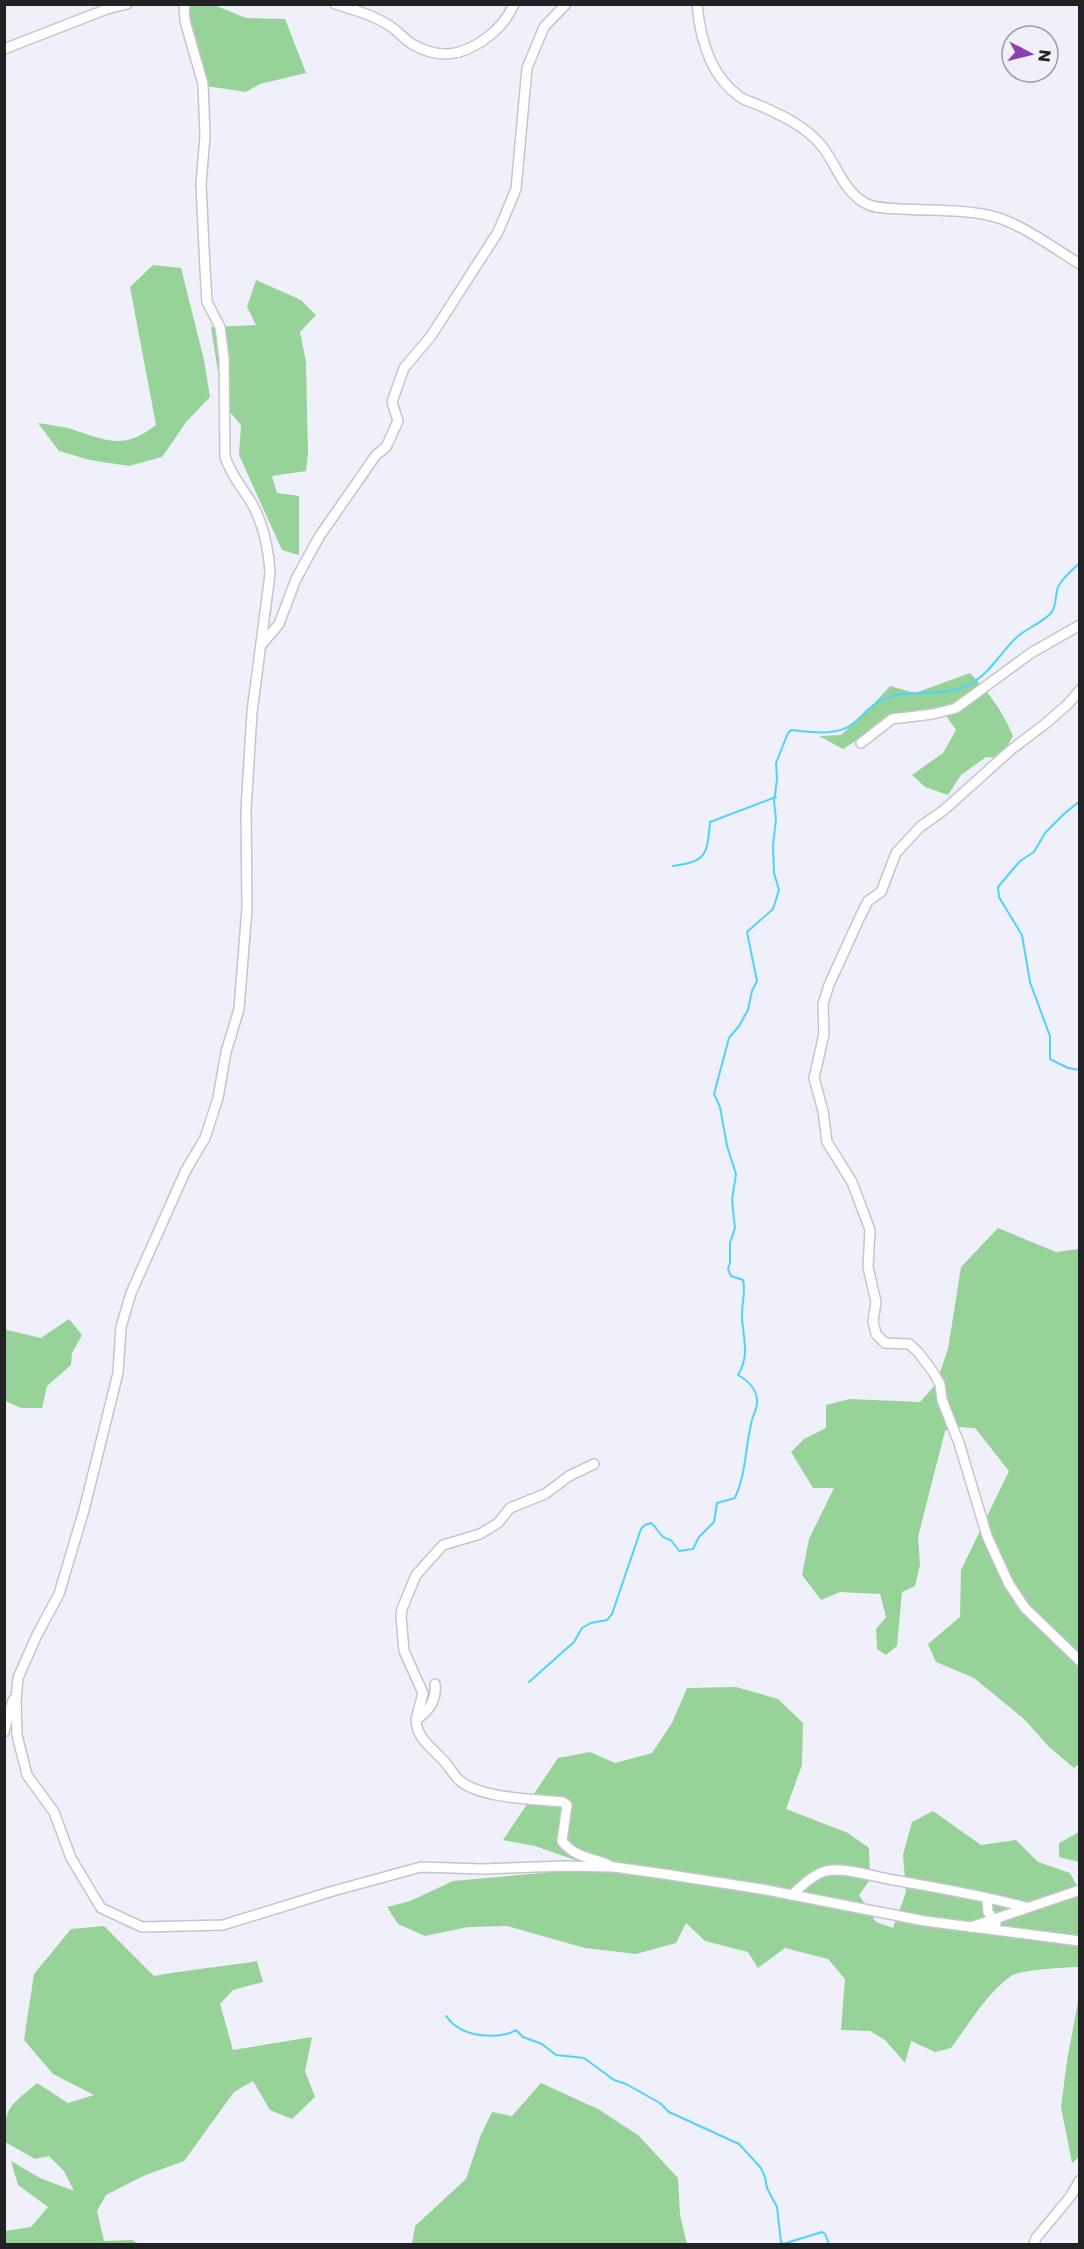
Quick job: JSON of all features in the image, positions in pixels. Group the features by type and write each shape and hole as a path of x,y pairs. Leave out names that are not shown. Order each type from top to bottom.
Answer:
{"street":[{"path":"4,49 107,9 127,4"},
{"path":"4,1732 18,1678 59,1594 84,1510 118,1373 121,1327 131,1293 186,1170 205,1138 218,1098 226,1052 239,1009 248,908 246,810 252,712 270,574 269,557 252,503 230,472 225,457 224,358 220,327 207,302 205,269 201,184 205,136 203,84 185,21 184,4"},
{"path":"335,4 364,12 392,27 412,44 434,53 455,55 478,44 497,30 510,14 514,4"},
{"path":"260,646 279,624 296,579 319,537 376,455 386,447 398,421 392,402 404,368 431,336 498,232 516,189 527,68 544,27 566,4"},
{"path":"697,4 699,24 708,56 724,82 740,97 787,118 806,130 822,146 852,193 865,203 880,208 990,215 1029,232 1080,264"},
{"path":"861,743 892,719 933,714 956,708 1031,653 1080,625"},
{"path":"1080,690 1045,724 1012,749 944,810 920,827 896,853 881,892 868,902 829,985 823,1004 823,1046 814,1078 823,1111 827,1142 852,1182 870,1230 868,1268 876,1302 873,1321 876,1334 885,1343 909,1344 933,1372 940,1384 942,1400 951,1419 987,1536 1009,1584 1025,1608 1080,1661"},
{"path":"594,1464 568,1476 545,1494 510,1508 498,1522 480,1534 443,1545 416,1575 401,1616 404,1652 423,1693 416,1720 417,1729 427,1745 443,1759 459,1780 470,1788 508,1797 563,1802 567,1805 562,1841 568,1849 575,1855 614,1867"},
{"path":"18,1678 17,1735 27,1774 54,1812 71,1858 101,1908 142,1927 223,1925 421,1867 614,1867 792,1895 925,1921 1080,1941"},
{"path":"416,1720 430,1709 436,1693 435,1684"},
{"path":"792,1895 820,1873 832,1870 961,1891 1025,1907"},
{"path":"970,1927 1077,1889"},
{"path":"987,1899 988,1912 1001,1932"},
{"path":"1034,2244 1036,2238 1070,2197 1080,2180"}],"green space":[{"path":"194,5 214,5 246,18 285,19 306,73 260,84 246,92 206,86 185,9"},
{"path":"153,265 181,268 204,360 210,397 187,421 162,457 129,466 90,460 59,451 38,423 67,428 114,441 133,438 156,425 130,287"},
{"path":"256,280 301,300 316,315 300,332 306,362 308,454 306,471 272,476 277,493 299,496 299,555 282,550 239,455 241,425 223,404 211,327 256,325 247,307"},
{"path":"970,673 995,703 1013,736 1000,758 986,757 961,775 948,795 925,787 912,775 943,753 956,730 940,707 890,724 843,749 819,736 841,735 890,686 915,693"},
{"path":"998,1228 1056,1252 1079,1249 1079,1764 1074,1768 1049,1747 1024,1719 974,1678 936,1662 928,1644 960,1617 961,1570 1009,1471 975,1428 957,1427 945,1431 918,1537 920,1565 915,1586 902,1592 897,1646 886,1655 877,1649 876,1629 886,1617 880,1594 840,1592 821,1600 802,1575 809,1539 834,1488 813,1488 791,1452 804,1439 826,1428 826,1405 850,1399 920,1402 936,1384 948,1349 961,1267"},
{"path":"69,1319 82,1335 72,1353 71,1365 47,1386 42,1408 21,1408 5,1401 5,1326 7,1330 41,1338"},
{"path":"736,1687 778,1699 803,1723 802,1765 786,1809 848,1833 869,1848 870,1880 859,1895 876,1922 893,1928 906,1892 903,1855 912,1822 933,1811 981,1845 1016,1840 1038,1862 1070,1873 1079,1890 1079,1967 1054,1968 1011,1976 986,2000 951,2048 935,2052 911,2041 905,2063 885,2040 870,2031 841,2030 845,1979 828,1959 785,1948 758,1968 748,1952 705,1941 686,1923 676,1943 636,1954 585,1948 507,1926 468,1927 425,1936 398,1924 387,1907 410,1901 453,1881 598,1868 535,1846 503,1840 558,1758 590,1752 615,1763 652,1753 672,1723 687,1688"},
{"path":"1079,1832 1079,1862 1059,1857 1059,1843"},
{"path":"104,1926 154,1976 257,1961 263,1982 233,1990 220,2004 233,2050 312,2037 305,2071 315,2097 292,2119 270,2110 253,2081 234,2092 184,2161 143,2176 106,2195 97,2211 104,2241 132,2240 139,2244 5,2244 5,2231 31,2227 48,2207 18,2185 11,2161 40,2178 74,2191 64,2171 49,2156 35,2159 5,2142 6,2121 10,2108 37,2083 68,2103 94,2095 53,2074 24,2040 34,1974 71,1929"},
{"path":"1079,1996 1079,2157 1072,2163 1061,2107"},
{"path":"541,2083 598,2109 638,2135 678,2178 680,2215 687,2244 412,2244 415,2226 466,2179 480,2137 492,2112 512,2116"}],"waterway":[{"path":"529,1682 574,1642 582,1628 591,1623 607,1620 612,1614 641,1529 645,1525 651,1523 654,1525 662,1536 671,1540 679,1551 693,1549 699,1537 714,1522 717,1503 735,1498 741,1480 757,1401 751,1385 738,1375 745,1352 742,1314 744,1284 743,1280 731,1276 728,1269 730,1243 735,1228 732,1200 736,1174 727,1146 720,1107 714,1094 729,1038 748,1010 752,991 757,981 747,932 773,909 779,890 774,873 773,846 776,819 774,802 777,779 776,763 788,733 791,730 807,732 840,730 854,723 878,702 892,696 947,691 958,689 975,681 988,670 1017,637 1051,613 1060,583 1080,563"},
{"path":"673,866 693,862 703,855 708,842 710,822 776,797"},
{"path":"1080,801 1045,833 1034,852 1020,861 998,887 999,897 1022,935 1030,982 1050,1036 1050,1059 1068,1068 1080,1070"},
{"path":"446,2016 455,2025 469,2033 494,2036 516,2030 523,2037 542,2044 556,2055 584,2058 614,2080 660,2103 669,2112 739,2144 761,2168 765,2177 767,2188 777,2207 781,2242 783,2244 822,2232 829,2244"}]}
